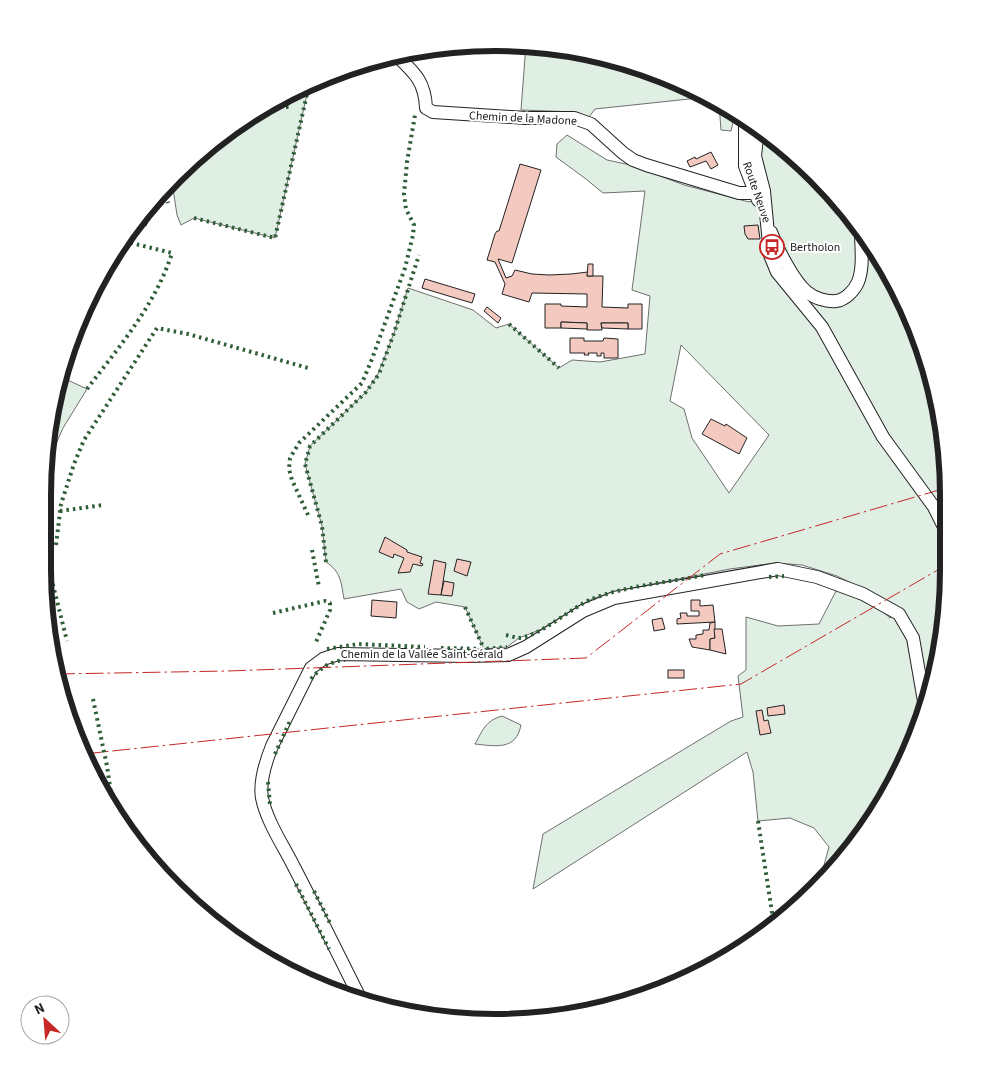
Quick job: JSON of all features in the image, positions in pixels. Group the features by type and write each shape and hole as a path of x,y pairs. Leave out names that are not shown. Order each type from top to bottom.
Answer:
{"street":[{"name":"Chemin de la Madone","path":"403,61 417,74 426,94 426,108 433,112 574,118 591,124 623,153 646,165 739,193 755,193"},
{"name":"Route Neuve","path":"745,128 745,166 755,193 774,240 797,280 807,293 821,300 838,301 845,298 858,281 862,260 861,244"},
{"path":"757,137 755,156 764,191 770,255 777,272 822,327 884,438 934,507 940,519"},
{"name":"Chemin de la Vallée Saint-Gérald","path":"357,991 268,817 262,796 264,775 272,746 305,677 311,668 323,659 338,654 508,655 526,647 583,611 614,598 778,569 816,577 863,594 899,614 913,638 922,692"}],"green space":[{"path":"525,52 553,55 610,66 666,85 695,98 595,109 589,117 577,112 521,110"},
{"path":"307,93 275,238 194,218 181,225 177,215 173,190 181,181 225,143 249,126"},
{"path":"720,112 733,121 731,131 721,130"},
{"path":"567,135 607,160 635,166 684,185 749,202 767,196 755,135 810,181 848,225 880,273 906,325 925,381 936,438 939,466 939,599 936,627 925,684 906,740 880,792 848,840 823,870 829,847 814,828 790,818 758,821 753,772 747,752 533,889 543,834 731,721 743,717 738,676 746,670 746,617 778,626 819,624 837,589 880,609 890,618 898,611 879,597 837,576 802,565 775,563 730,569 617,591 592,599 542,629 519,638 507,647 484,649 465,607 436,602 419,609 407,602 401,589 344,599 341,582 335,570 326,562 322,526 305,464 310,446 366,392 378,374 394,333 408,288 473,310 496,328 509,324 559,368 572,360 600,362 645,354 650,296 632,290 645,191 603,193 556,157 557,144","holes":["681,345 769,435 729,493 692,438 684,409 670,401"]},
{"path":"66,379 87,389 63,428 54,449"},
{"path":"502,716 521,725 515,739 510,743 497,746 475,744 488,723"}],"building":[{"path":"711,152 718,165 711,169 706,161 690,167 687,161"},
{"path":"520,164 541,170 512,263 498,259 506,278 512,276 515,270 549,275 588,272 587,276 603,276 602,307 628,308 628,304 642,304 642,329 628,329 628,323 601,323 602,330 587,330 587,323 561,322 561,328 545,328 545,304 587,307 587,294 532,293 529,302 502,294 505,284 495,262 487,260 495,234 499,231"},
{"path":"758,225 760,239 748,239 744,226"},
{"path":"588,264 593,264 593,276 587,276"},
{"path":"425,279 475,294 472,303 422,288"},
{"path":"487,307 501,318 498,323 484,311"},
{"path":"561,322 587,323 587,329 561,328"},
{"path":"601,323 628,323 628,329 602,328"},
{"path":"570,338 584,338 584,341 603,341 604,338 618,339 618,358 604,358 604,353 601,353 601,356 597,356 597,353 584,355 585,353 570,353"},
{"path":"711,419 725,426 726,424 747,438 739,454 702,434"},
{"path":"385,537 407,550 407,552 422,557 420,563 423,564 422,566 413,564 410,572 398,573 404,558 394,554 393,558 379,552"},
{"path":"457,559 471,562 467,576 454,571"},
{"path":"434,560 446,563 441,595 428,594"},
{"path":"444,581 454,583 452,596 441,595"},
{"path":"372,600 397,602 396,618 371,616"},
{"path":"691,600 700,600 700,606 713,605 715,622 677,624 677,619 681,618 680,613 687,613 687,616 699,616 699,611 691,611"},
{"path":"662,618 665,629 654,631 652,620"},
{"path":"715,622 715,638 710,639 710,650 692,647 689,639 696,639 696,635 703,634 703,630 709,630 710,623"},
{"path":"714,629 722,629 726,654 710,650 710,639 715,638"},
{"path":"668,670 684,670 684,678 668,678"},
{"path":"784,705 785,714 768,716 767,708"},
{"path":"762,710 764,721 768,720 771,733 760,735 756,711"}],"hedge":[{"path":"194,218 275,238 307,93"},
{"path":"280,107 290,107"},
{"path":"308,515 292,480 289,469 290,458 299,443 362,383 372,359 405,268 413,235 414,225 406,209 404,194 415,115"},
{"path":"167,197 168,203"},
{"path":"87,389 124,341 147,307 165,272 172,253 130,243"},
{"path":"326,562 322,526 305,464 310,446 366,392 379,374 419,255"},
{"path":"509,324 559,368"},
{"path":"56,545 61,504 84,440 157,328 188,334 308,368"},
{"path":"60,511 103,505"},
{"path":"312,550 319,587"},
{"path":"506,635 518,638 526,637 545,628 584,603 605,595 705,575"},
{"path":"769,577 784,576"},
{"path":"51,578 67,641"},
{"path":"273,613 325,601 330,603 330,610 316,642"},
{"path":"465,607 484,649"},
{"path":"327,649 358,644 425,647"},
{"path":"441,648 484,649 507,647"},
{"path":"311,679 326,666 345,660"},
{"path":"93,699 111,791"},
{"path":"275,754 291,719"},
{"path":"268,782 270,805"},
{"path":"758,821 773,917"},
{"path":"296,884 329,949"},
{"path":"314,891 330,923"}],"power":[{"path":"64,674 228,671 586,658 720,554 940,490"},
{"path":"91,753 741,684 940,569"}],"place":[{"name":"Bertholon","path":"772,247"}]}
